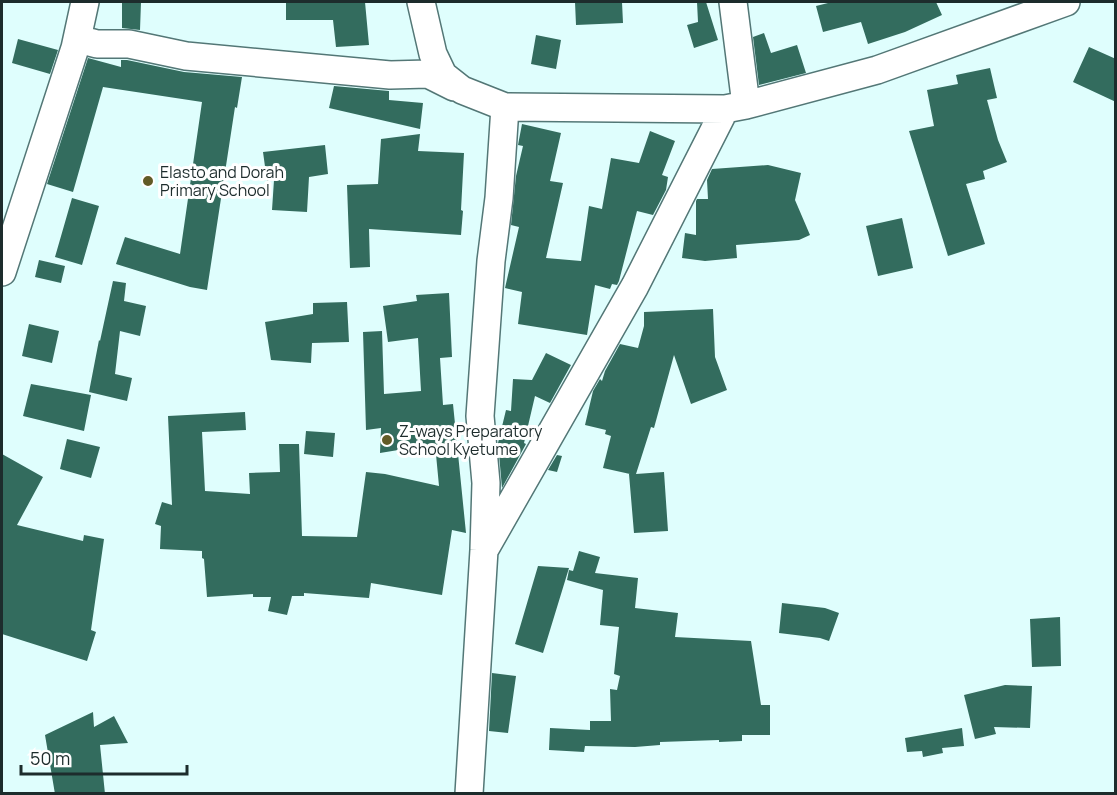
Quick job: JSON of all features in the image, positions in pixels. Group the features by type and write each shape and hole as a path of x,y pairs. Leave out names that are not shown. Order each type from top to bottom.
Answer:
{"street":[{"path":"2,272 78,39 85,2"},
{"path":"421,2 432,54 443,75 462,90"},
{"path":"484,550 736,107 732,2"},
{"path":"78,39 97,44 129,44 186,56 390,75 428,74 504,107 736,107 877,70 1066,2"},
{"path":"469,794 486,483 480,416 491,261 499,198 504,107"}],"building":[{"path":"122,2 141,2 140,30 122,28"},
{"path":"286,2 365,2 369,45 336,47 333,20 286,20"},
{"path":"575,2 622,2 623,23 576,25"},
{"path":"697,2 706,2 718,40 694,48 687,25 698,22"},
{"path":"832,2 936,2 942,15 905,32 868,44 861,22 823,32 816,6"},
{"path":"764,33 771,53 797,45 806,73 759,85 753,37"},
{"path":"536,35 561,40 556,69 531,64"},
{"path":"18,39 58,50 50,74 12,63"},
{"path":"1089,47 1116,59 1116,102 1073,82"},
{"path":"88,58 121,67 121,60 127,60 184,72 242,77 237,108 235,107 207,290 116,264 125,237 180,254 202,102 103,87 73,192 47,184"},
{"path":"990,68 997,98 987,100 998,140 1007,162 983,171 985,179 966,184 985,244 948,256 909,131 934,126 927,90 958,84 956,75"},
{"path":"334,86 389,91 389,100 423,103 420,129 329,108"},
{"path":"522,124 561,133 550,181 563,183 546,258 581,261 589,206 602,209 611,158 639,163 650,131 675,141 662,175 668,177 666,190 653,215 637,211 617,285 612,284 610,289 595,285 587,335 518,324 522,292 505,288 519,227 511,225 516,176 523,146 518,145"},
{"path":"420,134 418,151 464,153 461,235 369,229 370,267 350,268 347,185 378,184 381,139"},
{"path":"325,145 328,174 309,177 307,212 272,210 274,180 267,181 263,152"},
{"path":"768,165 801,173 795,200 810,235 799,240 736,245 737,258 705,261 682,258 685,233 696,235 696,201 697,199 708,199 707,180 712,169"},
{"path":"72,198 99,206 82,265 55,257"},
{"path":"902,218 913,268 878,276 866,226"},
{"path":"39,260 65,266 61,283 35,277"},
{"path":"113,281 126,283 124,301 146,306 140,336 120,331 115,374 132,378 127,401 89,392"},
{"path":"449,293 452,357 440,358 443,405 453,404 466,533 452,530 442,595 371,583 369,598 304,593 304,596 292,596 287,615 268,611 271,597 253,597 253,594 207,597 202,551 160,549 161,526 155,524 162,502 172,505 168,416 245,412 246,430 202,432 205,491 250,494 249,473 280,472 279,444 299,444 302,536 357,537 366,472 439,486 435,444 380,453 381,428 366,430 363,332 382,331 384,394 421,391 418,338 388,342 383,306 417,301 416,295"},
{"path":"347,302 349,342 312,343 311,363 271,360 265,322 313,314 313,303"},
{"path":"713,309 715,357 727,390 691,404 674,355 654,428 651,427 636,474 664,472 668,531 634,533 630,474 603,468 611,436 605,434 606,430 585,425 593,391 600,379 602,381 620,344 638,348 644,326 644,312"},
{"path":"29,324 59,331 52,363 22,356"},
{"path":"546,353 571,365 550,403 535,396 524,443 526,444 502,488 498,443 506,410 511,411 513,379 532,380"},
{"path":"31,384 91,395 84,431 23,416"},
{"path":"306,431 335,433 333,457 304,454"},
{"path":"67,439 100,447 91,478 60,469"},
{"path":"2,454 43,477 17,525 83,541 84,535 104,539 91,630 96,632 87,661 2,634"},
{"path":"557,455 562,456 557,472 548,470"},
{"path":"579,551 600,557 595,573 638,578 635,608 678,613 675,637 751,641 761,705 770,705 770,735 742,735 742,741 660,742 660,745 635,747 585,746 584,752 549,750 550,728 590,730 590,721 611,721 610,689 617,690 620,676 614,674 619,627 600,625 603,590 567,580 569,570 573,571"},
{"path":"538,566 569,568 543,653 515,644"},
{"path":"782,603 825,608 839,613 829,641 779,633"},
{"path":"1060,617 1061,666 1032,667 1030,619"},
{"path":"492,673 516,676 508,733 489,731"},
{"path":"1005,685 1032,686 1030,728 994,727 996,734 975,739 964,695"},
{"path":"93,712 94,727 114,716 128,743 100,745 105,794 55,794 45,735"},
{"path":"962,728 964,746 942,748 943,753 923,757 922,751 907,752 905,738"}],"place":[{"name":"Elasto and Dorah Primary School","path":"148,181"},
{"name":"Z-ways Preparatory School Kyetume","path":"387,440"}]}
